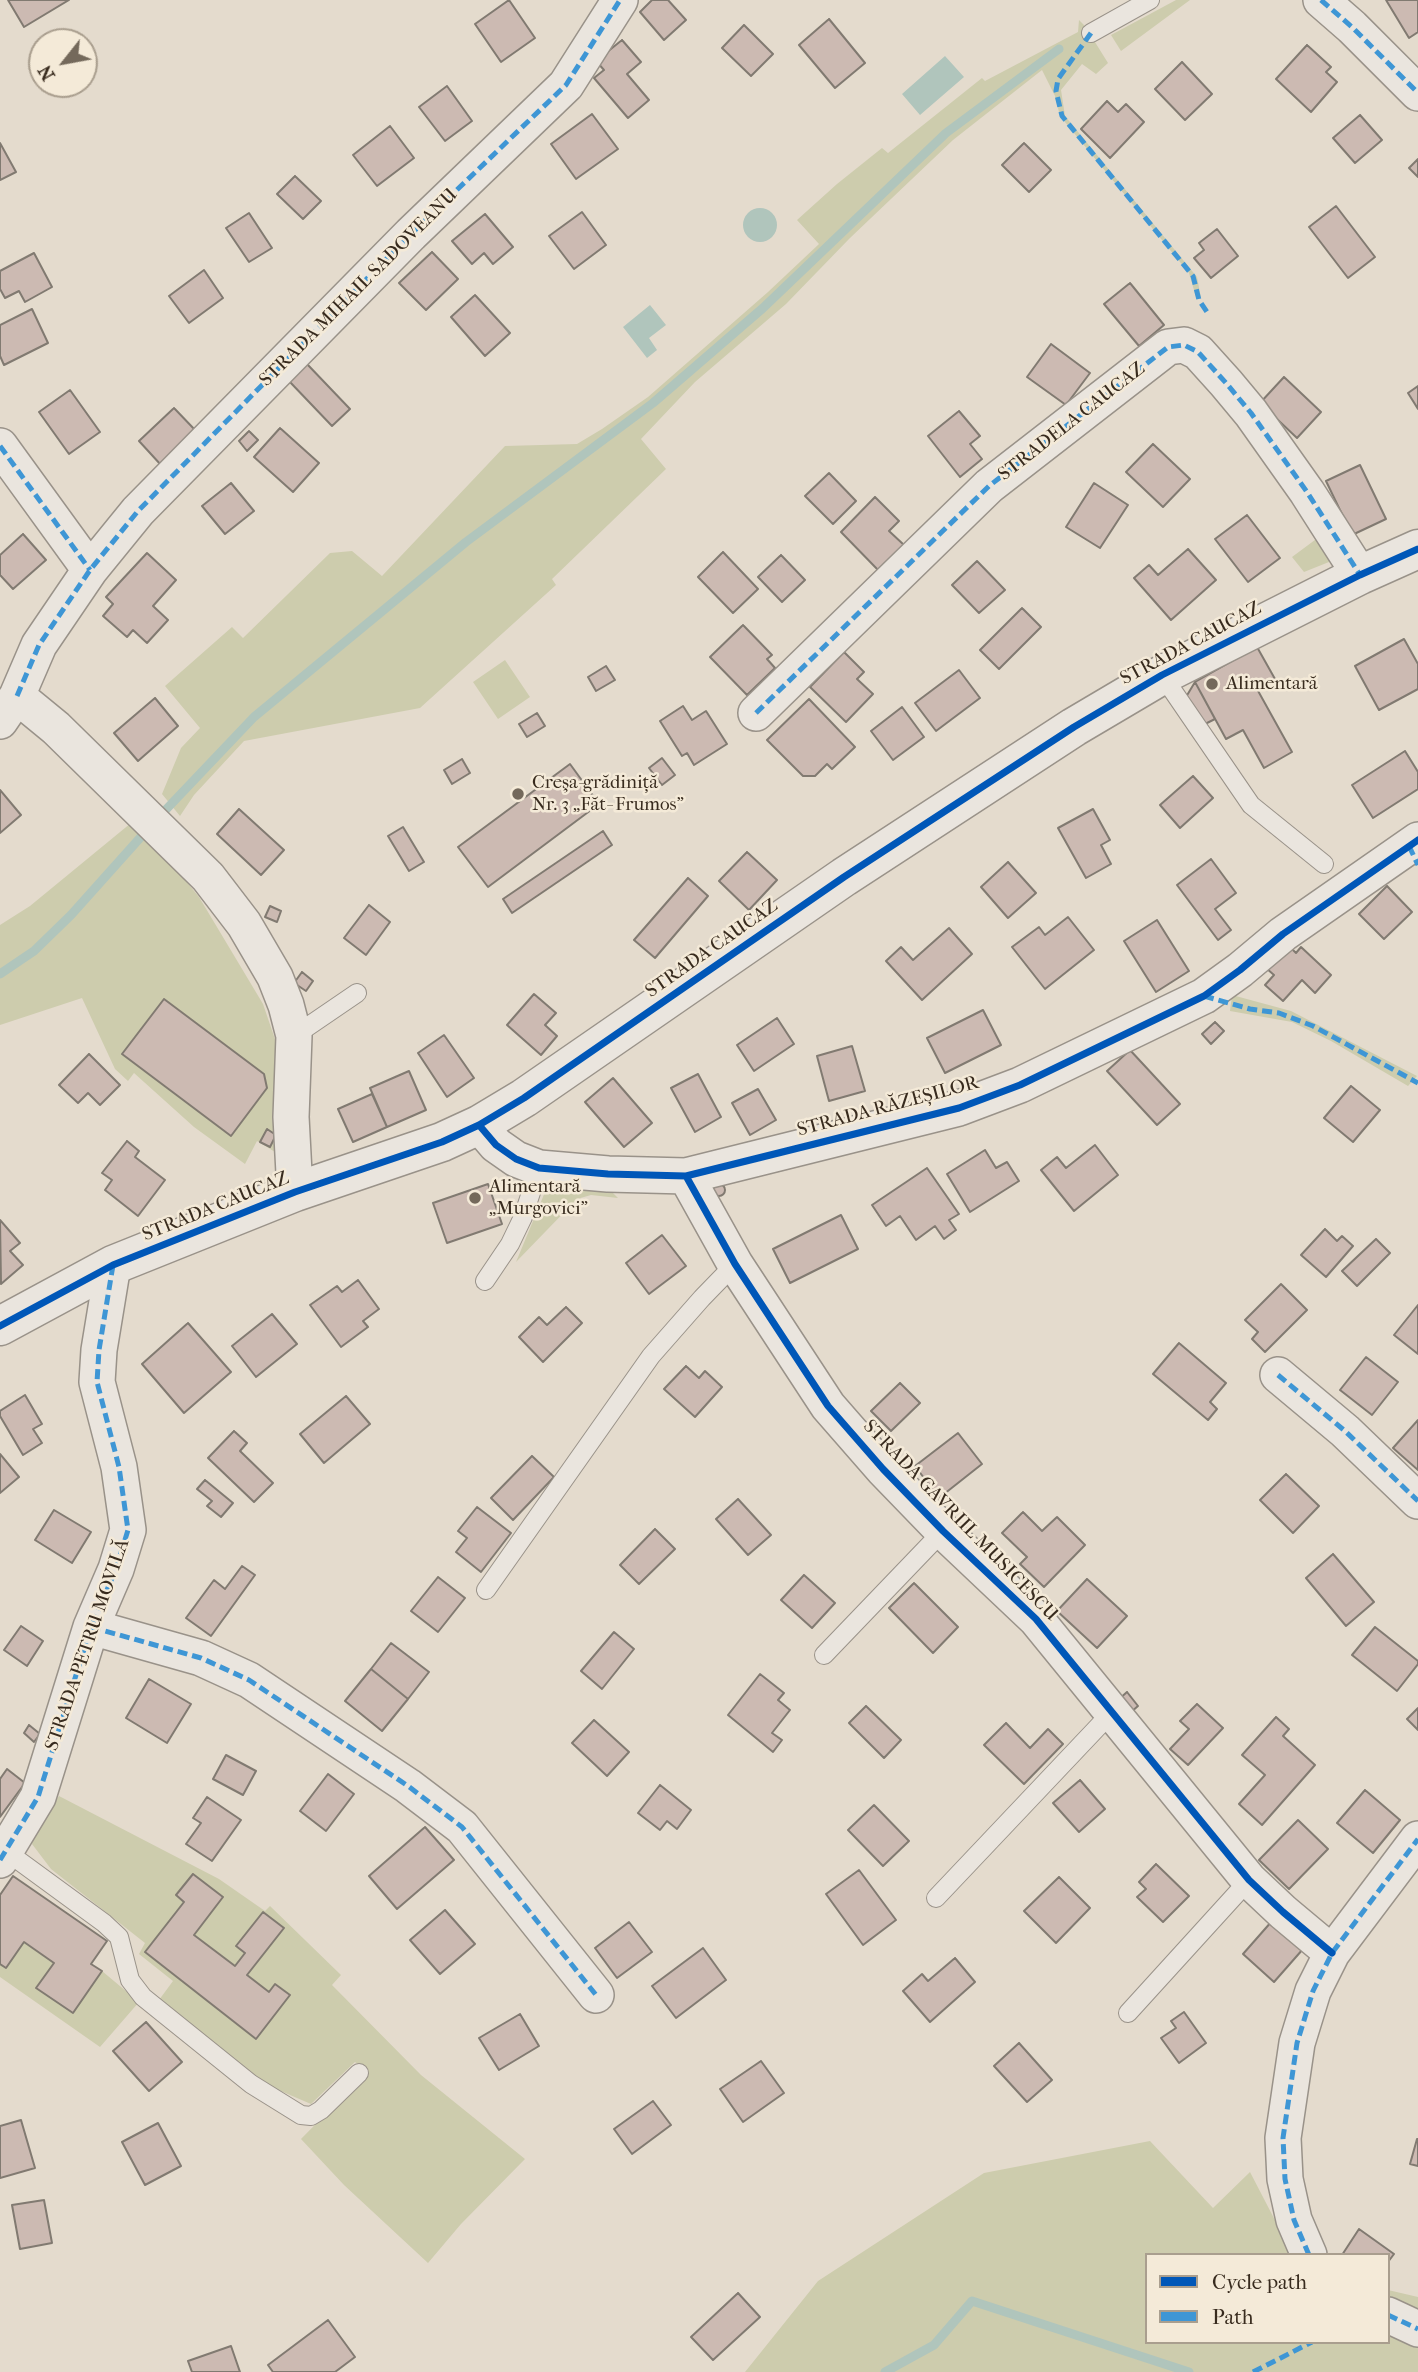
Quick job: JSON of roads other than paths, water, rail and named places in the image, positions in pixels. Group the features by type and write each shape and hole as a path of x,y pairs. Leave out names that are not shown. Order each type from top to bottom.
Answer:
{"street":[{"name":"STRADA MIHAIL SADOVEANU","path":"8,709 39,645 90,570 138,511 411,234 566,85 620,0"},
{"path":"1321,0 1418,93"},
{"name":"STRADELA CAUCAZ","path":"756,713 989,486 1167,347 1184,345 1198,352 1226,383 1251,413 1307,492 1360,575"},
{"path":"0,446 90,570"},
{"name":"STRADA CAUCAZ","path":"0,1326 113,1265 295,1192 442,1142 479,1125 524,1098 844,877 1074,727 1162,675 1360,575 1418,549"},
{"path":"8,709 56,728 167,834 208,877 244,924 275,977 294,1035 291,1117 295,1192"},
{"name":"STRADA RĂZEȘILOR","path":"479,1125 496,1144 516,1158 539,1168 608,1174 686,1176 959,1108 1020,1085 1204,996 1283,934 1415,850"},
{"name":"STRADA GAVRIIL MUSICESCU","path":"686,1176 735,1264 828,1406 883,1469 943,1531 1036,1619 1249,1880 1332,1953"},
{"name":"STRADA PETRU MOVILĂ","path":"3,1856 38,1797 91,1627 116,1569 128,1530 119,1467 97,1382 99,1350 113,1265"},
{"path":"1278,1375 1345,1431 1418,1501"},
{"path":"91,1627 201,1658 249,1680 408,1786 462,1827 597,1995"},
{"path":"1308,2253 1294,2220 1285,2179 1283,2138 1297,2043 1313,1991 1332,1953 1418,1839"},
{"path":"1390,2316 1418,2329"}],"lane":[{"path":"1091,33 1150,0"},
{"path":"1162,675 1251,805 1324,864"},
{"path":"294,1035 358,993"},
{"path":"485,1281 510,1244 523,1217 539,1168"},
{"path":"486,1590 651,1356 702,1297 735,1264"},
{"name":"STRADA GAVRIIL MUSICESCU","path":"824,1655 943,1531"},
{"path":"936,1898 1112,1711"},
{"name":"STRADA PETRU MOVILĂ","path":"3,1856 104,1923 119,1937 130,1980 143,1997 251,2084 301,2115 311,2116 321,2110 359,2073"},
{"path":"1128,2013 1249,1880"}],"waterway":[{"path":"157,819 254,717 466,542 653,403 763,308 946,133 1059,49"},
{"path":"0,974 34,951 71,915 148,829"},
{"path":"885,2372 934,2345 972,2301 1189,2372"}],"place":[{"name":"Alimentară","path":"1212,684"},
{"name":"Creşa-grădiniţă Nr. 3 „Făt- Frumos”","path":"518,794"},
{"name":"Alimentară „Murgovici”","path":"475,1198"}]}
